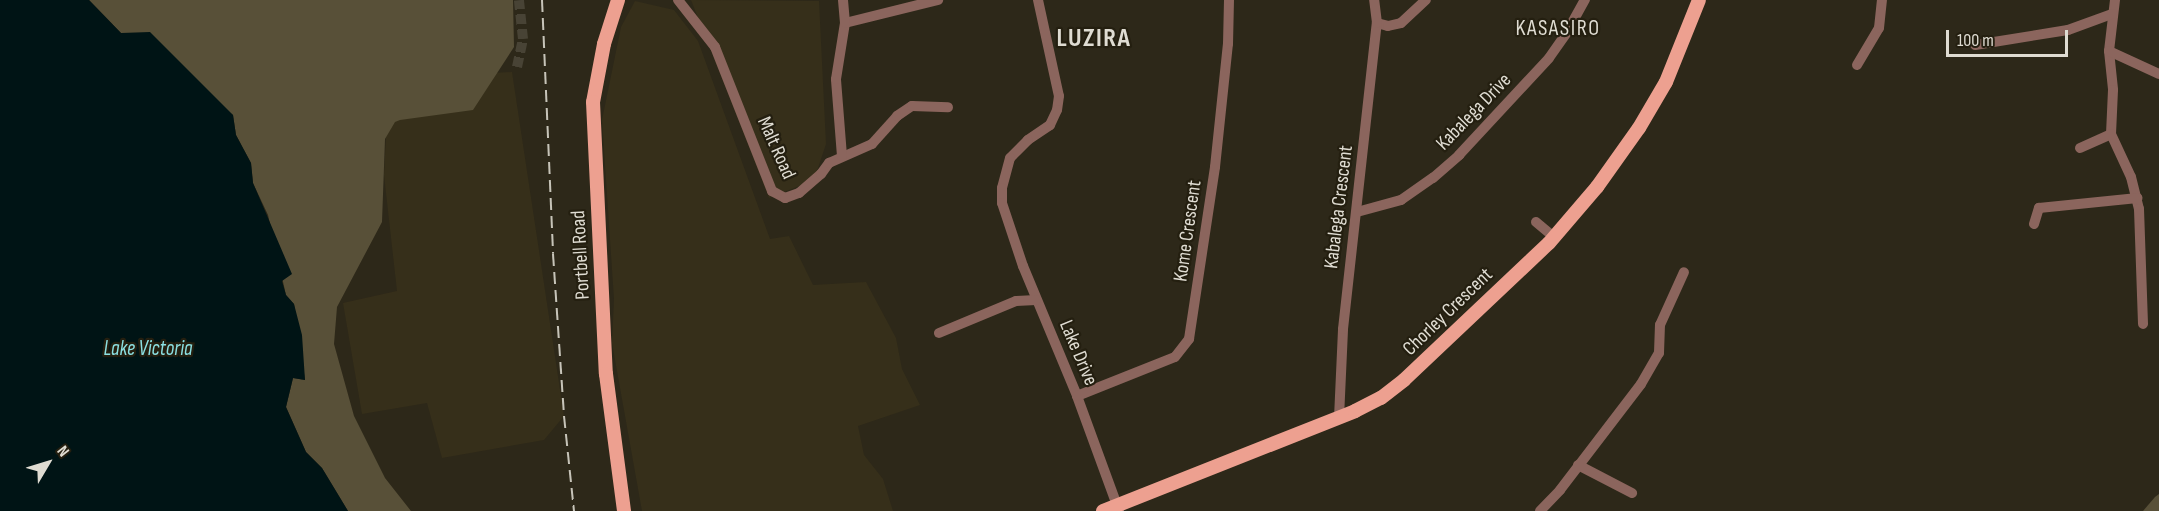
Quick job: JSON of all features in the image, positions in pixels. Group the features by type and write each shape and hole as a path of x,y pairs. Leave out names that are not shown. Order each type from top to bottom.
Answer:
{"main road":[{"name":"Portbell Road","path":"618,0 603,44 593,102 606,374 624,511"},
{"name":"Chorley Crescent","path":"1103,511 1118,508 1339,418 1375,402 1404,380 1554,237 1580,209 1639,128 1666,82 1699,0"}],"street":[{"name":"Malt Road","path":"678,0 715,47 772,192 785,198 799,193 821,174 829,163 872,144 897,116 912,106 948,107"},
{"path":"842,156 836,70 845,23 843,0"},
{"path":"845,23 938,0"},
{"name":"Lake Drive","path":"1038,0 1059,96 1057,110 1050,125 1028,140 1010,158 1002,188 1004,210 1036,300 1077,396 1118,508"},
{"name":"Kome Crescent","path":"1077,396 1175,357 1190,339 1215,167 1228,44 1229,0"},
{"name":"Kabalega Crescent","path":"1339,418 1343,329 1377,23 1374,0"},
{"path":"1377,23 1388,26 1401,23 1426,0"},
{"name":"Kabalega Drive","path":"1357,212 1401,200 1434,178 1459,155 1549,58 1568,32 1585,0"},
{"path":"1857,65 1879,28 1882,0"},
{"path":"2115,0 2109,51 2113,90 2111,134 2131,177 2137,198 2144,324"},
{"path":"1975,45 2068,30 2112,14"},
{"path":"2109,51 2159,74"},
{"path":"2080,148 2111,134"},
{"path":"2034,224 2039,208 2137,198"},
{"path":"1536,222 1554,237"},
{"path":"1540,511 1641,384 1660,352 1660,325 1684,272"},
{"path":"939,333 1016,301 1036,300"},
{"path":"1578,465 1632,493"}],"shaded area":[{"path":"89,0 513,0 514,47 473,110 400,120 395,122 385,139 382,222 337,307 334,344 354,416 385,478 411,511 348,511 322,468 306,452 286,407 293,378 305,380 294,304 286,295 268,215 253,183 251,163 236,135 233,115 121,33"},
{"path":"691,0 819,1 826,144 814,180 769,198"},
{"path":"635,1 674,10 698,41 770,239 789,236 813,285 866,282 896,338 902,369 920,405 858,426 864,455 883,479 893,511 642,511 612,343 614,299 602,120 621,27"},
{"path":"512,72 564,416 544,440 442,458 427,403 362,414 343,303 397,291 384,175 389,79"},
{"path":"2159,494 2159,511 2143,511 2155,497"}],"water":[{"name":"Lake Victoria","path":"0,0 89,0 121,33 150,32 233,115 236,135 251,163 253,183 292,274 282,281 286,295 294,304 302,335 305,380 293,378 286,407 306,452 322,468 348,511 0,511"}],"tunnel":[{"path":"517,67 523,39 519,0"}],"railway":[{"path":"542,0 553,254 564,416 574,511"}],"district":[{"name":"KASASIRO","path":"1558,29"},
{"name":"LUZIRA","path":"1094,39"}]}
